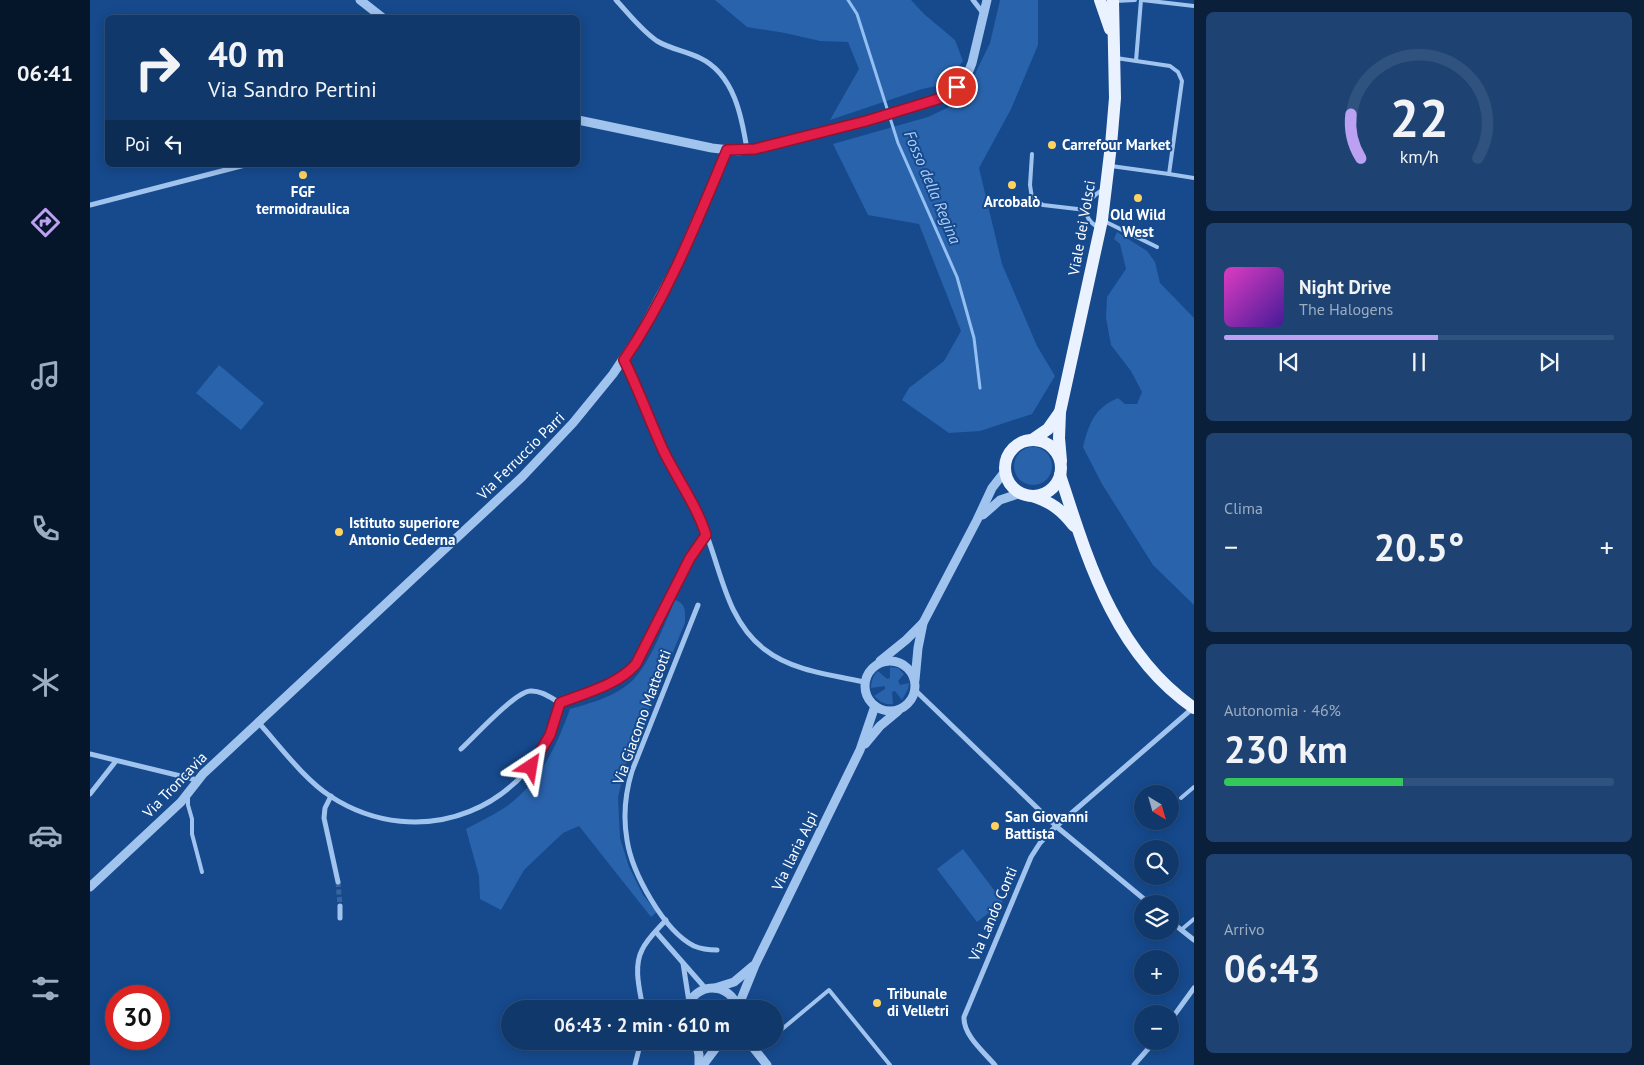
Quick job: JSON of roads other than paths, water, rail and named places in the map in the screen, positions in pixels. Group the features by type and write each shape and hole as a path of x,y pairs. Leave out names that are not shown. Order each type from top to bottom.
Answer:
{"main road":[{"name":"Viale dei Volsci","path":"1060,461 1060,412 1101,224 1109,165 1115,98 1115,52 1110,0"},
{"name":"Viale dei Volsci","path":"1032,440 1048,429 1060,412"},
{"path":"1079,532 1056,506 1025,494 1013,487 1008,479 1006,461 1016,446 1032,440 1041,441 1050,445 1057,452 1060,461 1060,475 1079,532 1096,579 1112,611 1127,638 1161,680 1194,708"},
{"path":"1025,494 1046,493 1052,488 1060,475"}],"street":[{"path":"360,0 380,15"},
{"path":"616,0 657,41 702,58 719,73 730,88 738,107 747,150"},
{"path":"973,0 984,14"},
{"path":"580,120 727,150 747,150 866,121 945,96 961,83 972,63 987,0"},
{"name":"Via Ferruccio Parri","path":"258,722 532,468 573,423 624,360 641,332 674,269 727,150"},
{"path":"90,204 236,167"},
{"path":"624,360 661,444 698,516 730,603 745,630 772,655 793,665 865,682"},
{"path":"923,623 870,670 865,682 867,696 875,706 888,711 901,709 912,698 915,690 918,648 923,623 992,488 1006,470"},
{"path":"977,520 1000,500 1025,494"},
{"path":"461,749 510,703 524,693 530,691 538,692 560,703 610,682 635,666 646,649 690,558 706,535"},
{"name":"Via Giacomo Matteotti","path":"698,605 632,771 626,797 626,833 631,857 647,893 666,920 690,944 704,949 717,950"},
{"path":"875,666 881,662 896,661 908,668 915,680"},
{"path":"915,690 1057,827 1139,895"},
{"path":"258,722 309,778 330,796 377,816 400,820 438,820 472,811 500,796 517,782 531,767 550,735 560,703"},
{"name":"Via Ilaria Alpi","path":"741,1000 755,964 860,750 875,706"},
{"name":"Via Lando Conti","path":"995,1065 968,1032 964,1023 964,1017 1031,857 1040,843 1057,827 1194,708"},
{"name":"Via Ilaria Alpi","path":"860,750 880,726 901,709"},
{"name":"Via Troncavia","path":"90,886 188,794 197,780 258,722"},
{"path":"90,754 197,780"},
{"path":"90,794 116,761"},
{"path":"330,796 325,808 324,818 338,882"},
{"path":"340,906 340,918"},
{"path":"642,1000 638,962 644,947 666,920"},
{"path":"1181,930 1194,940"},
{"path":"656,932 682,963 710,988 729,994 733,1000"},
{"path":"682,963 686,1000"},
{"name":"Via Ilaria Alpi","path":"691,1000 693,996 710,988 734,982 755,964"},
{"path":"1179,1009 1194,988"},
{"path":"634,1065 638,1050"},
{"path":"698,1050 699,1065"},
{"path":"703,1065 714,1050"},
{"path":"1144,1065 1136,1063 1147,1050"},
{"path":"756,1051 767,1065"}],"lane":[{"path":"1110,0 1135,0"},
{"path":"1136,61 1142,0 1194,6"},
{"path":"1115,52 1136,61 1170,66 1176,69 1182,78 1169,174"},
{"path":"1032,154 1030,188 1032,198 1044,205 1086,210"},
{"path":"1109,165 1194,178"},
{"path":"1106,188 1092,197 1086,210 1090,221 1157,247"},
{"path":"1181,798 1194,787"},
{"path":"188,794 187,802 192,819 192,834 202,872"},
{"path":"1181,930 1194,919"},
{"path":"783,1028 829,990 890,1065"}],"waterway":[{"name":"Fosso della Regina","path":"848,0 857,14 898,143 957,277 974,338 980,388"}],"tunnel":[{"path":"338,882 340,906"}],"place":[{"name":"Carrefour Market","path":"1052,145"},
{"name":"FGF termoidraulica","path":"303,175"},
{"name":"Arcobalò","path":"1012,185"},
{"name":"Old Wild West","path":"1138,198"},
{"name":"Istituto superiore Antonio Cederna","path":"339,532"},
{"name":"San Giovanni Battista","path":"995,826"},
{"name":"Tribunale di Velletri","path":"877,1003"}]}
